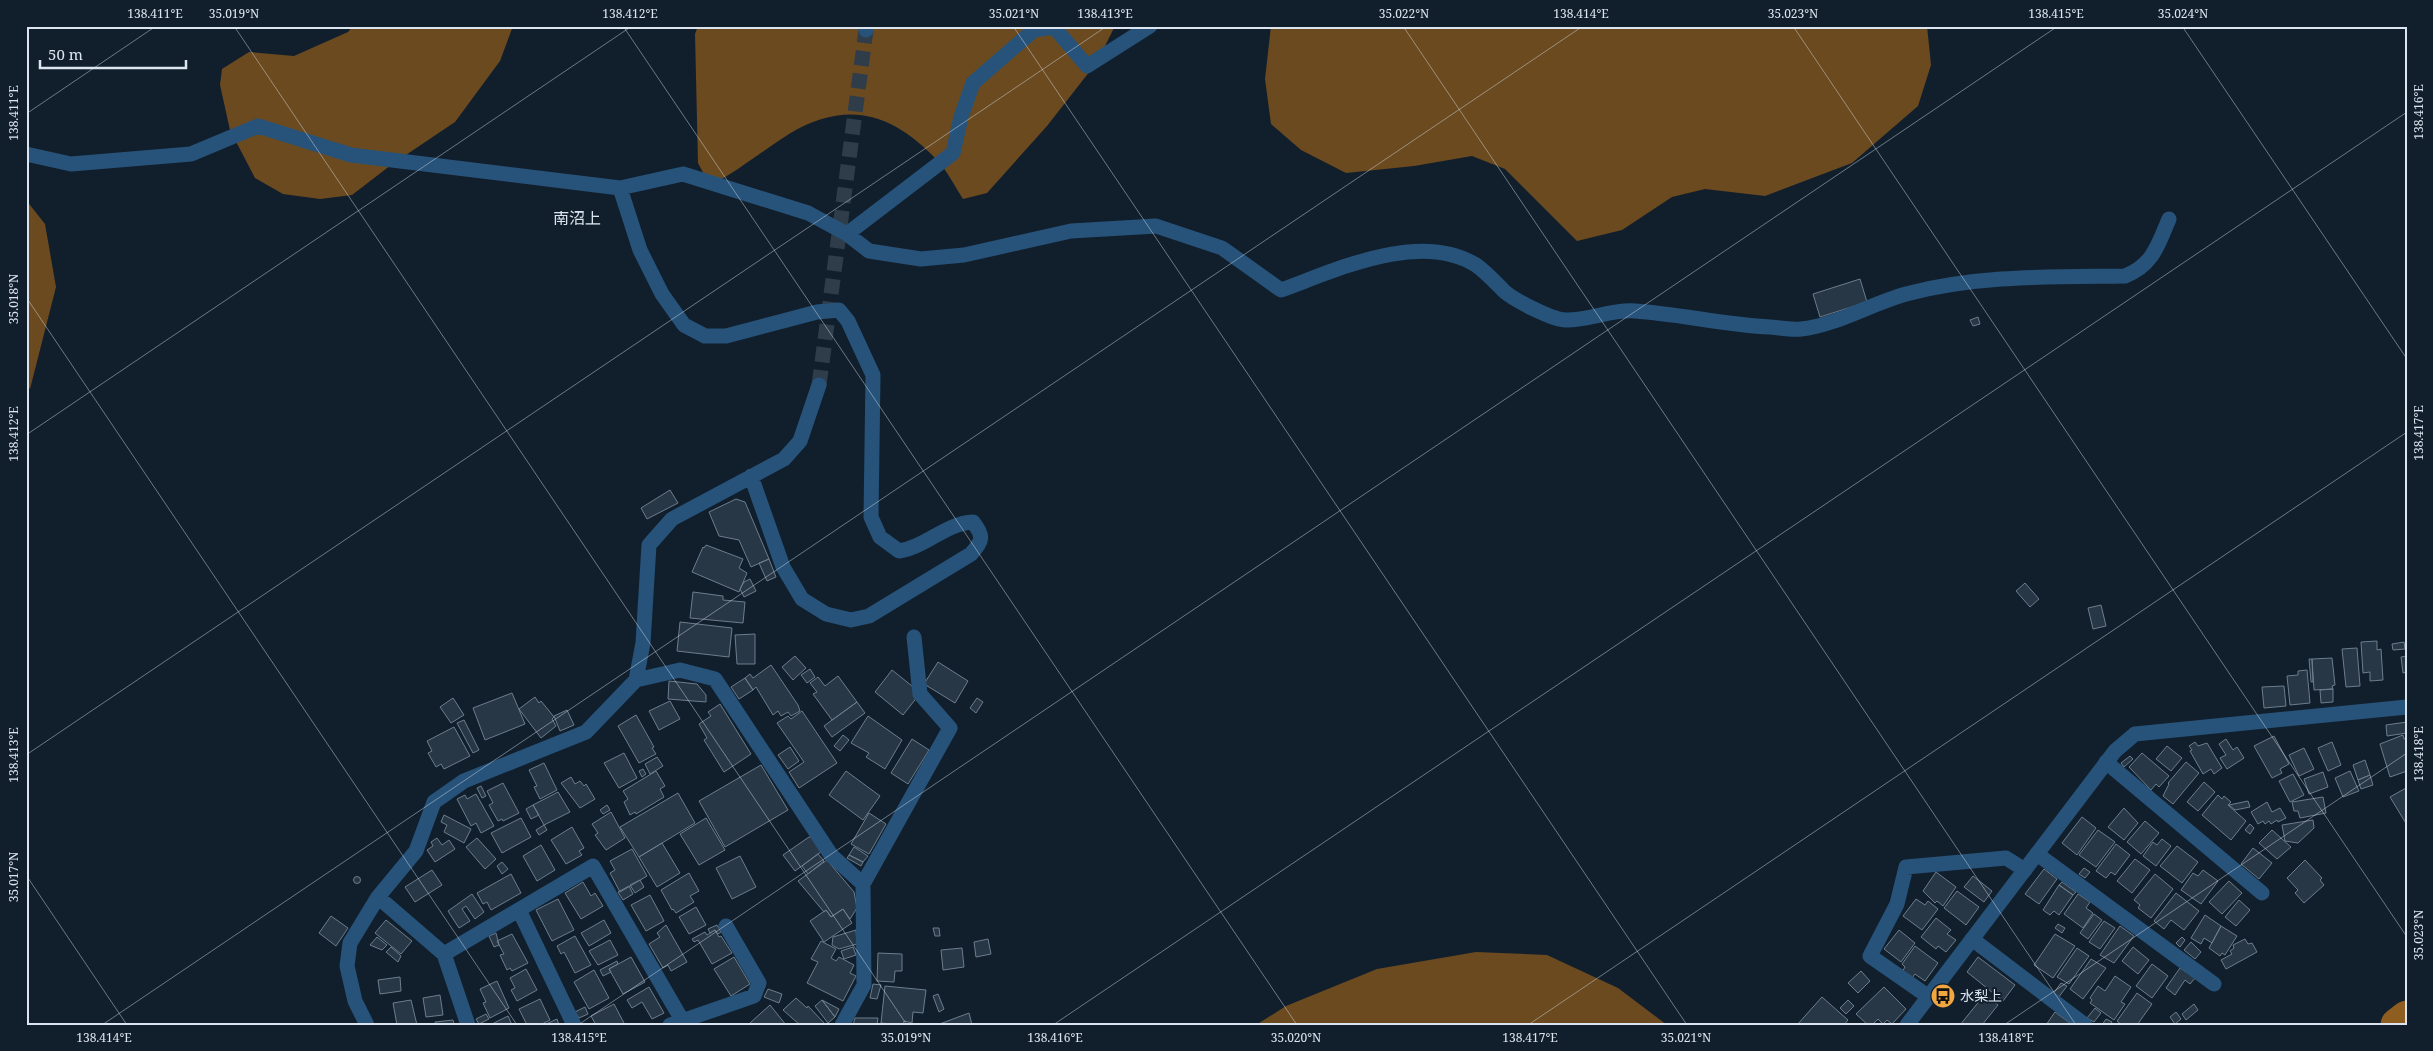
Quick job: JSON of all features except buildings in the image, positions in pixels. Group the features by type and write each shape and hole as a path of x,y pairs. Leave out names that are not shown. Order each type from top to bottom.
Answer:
{"street":[{"path":"847,234 953,153 960,117 973,83 1034,30 1054,27 1086,66 1150,26"},
{"path":"26,154 71,164 191,154 258,126 351,155 620,188 683,174 808,213 847,234 869,251 921,259 964,255 1071,231 1156,226 1222,248 1281,290 1376,257 1415,252 1449,254 1476,266 1508,294 1533,308 1564,320 1630,311 1677,314 1745,326 1802,329 1834,320 1904,294 1964,281 2022,277 2125,276 2139,271 2153,255 2169,219"},
{"path":"620,188 640,250 662,294 684,325 705,336 726,336 817,312 839,310 848,321 874,375 871,517 880,537 899,551 913,549 961,522 973,522 980,532 980,543 971,554 869,616 851,620 826,614 802,599 783,567 751,476"},
{"path":"367,1025 355,1001 346,966 350,943 378,897 416,851 434,802 464,781 586,732 636,680 643,643 649,545 672,519 784,458 800,441 819,385"},
{"path":"842,1025 864,985 863,884 950,728 920,694 914,637"},
{"path":"636,680 680,670 714,679 831,855 863,884"},
{"path":"1912,1023 1972,939 2106,762 2123,742 2135,734 2407,707"},
{"path":"2106,762 2262,893"},
{"path":"2037,854 2214,984"},
{"path":"1929,997 1870,956 1897,904 1906,867 2006,858 2025,870"},
{"path":"444,954 593,866 676,1022 754,996 759,983 726,926"},
{"path":"378,897 444,954 468,1025"},
{"path":"519,910 574,1025"},
{"path":"1972,939 2084,1025"}],"shaded area":[{"path":"353,26 513,26 500,61 455,122 391,165 352,195 320,199 283,194 255,178 230,130 220,85 222,69 249,52 294,56 348,32"},
{"path":"698,26 1115,26 1097,62 1047,126 987,193 963,199 938,161 904,132 886,122 868,116 850,115 830,117 810,123 789,134 710,186 698,163 695,34"},
{"path":"1271,26 1927,26 1931,65 1918,106 1852,163 1765,196 1705,189 1672,197 1622,230 1577,241 1505,169 1472,156 1414,166 1346,173 1301,150 1271,124 1265,79"},
{"path":"26,200 45,224 56,287 30,389 26,384"},
{"path":"1476,952 1547,955 1618,988 1667,1025 1256,1025 1286,1006 1377,969"}],"waterway":[{"path":"2398,1025 2407,1018"}],"tunnel":[{"path":"819,385 866,30"}],"place":[{"name":"水梨上","path":"1943,996"}],"district":[{"name":"南沼上","path":"577,218"}]}
